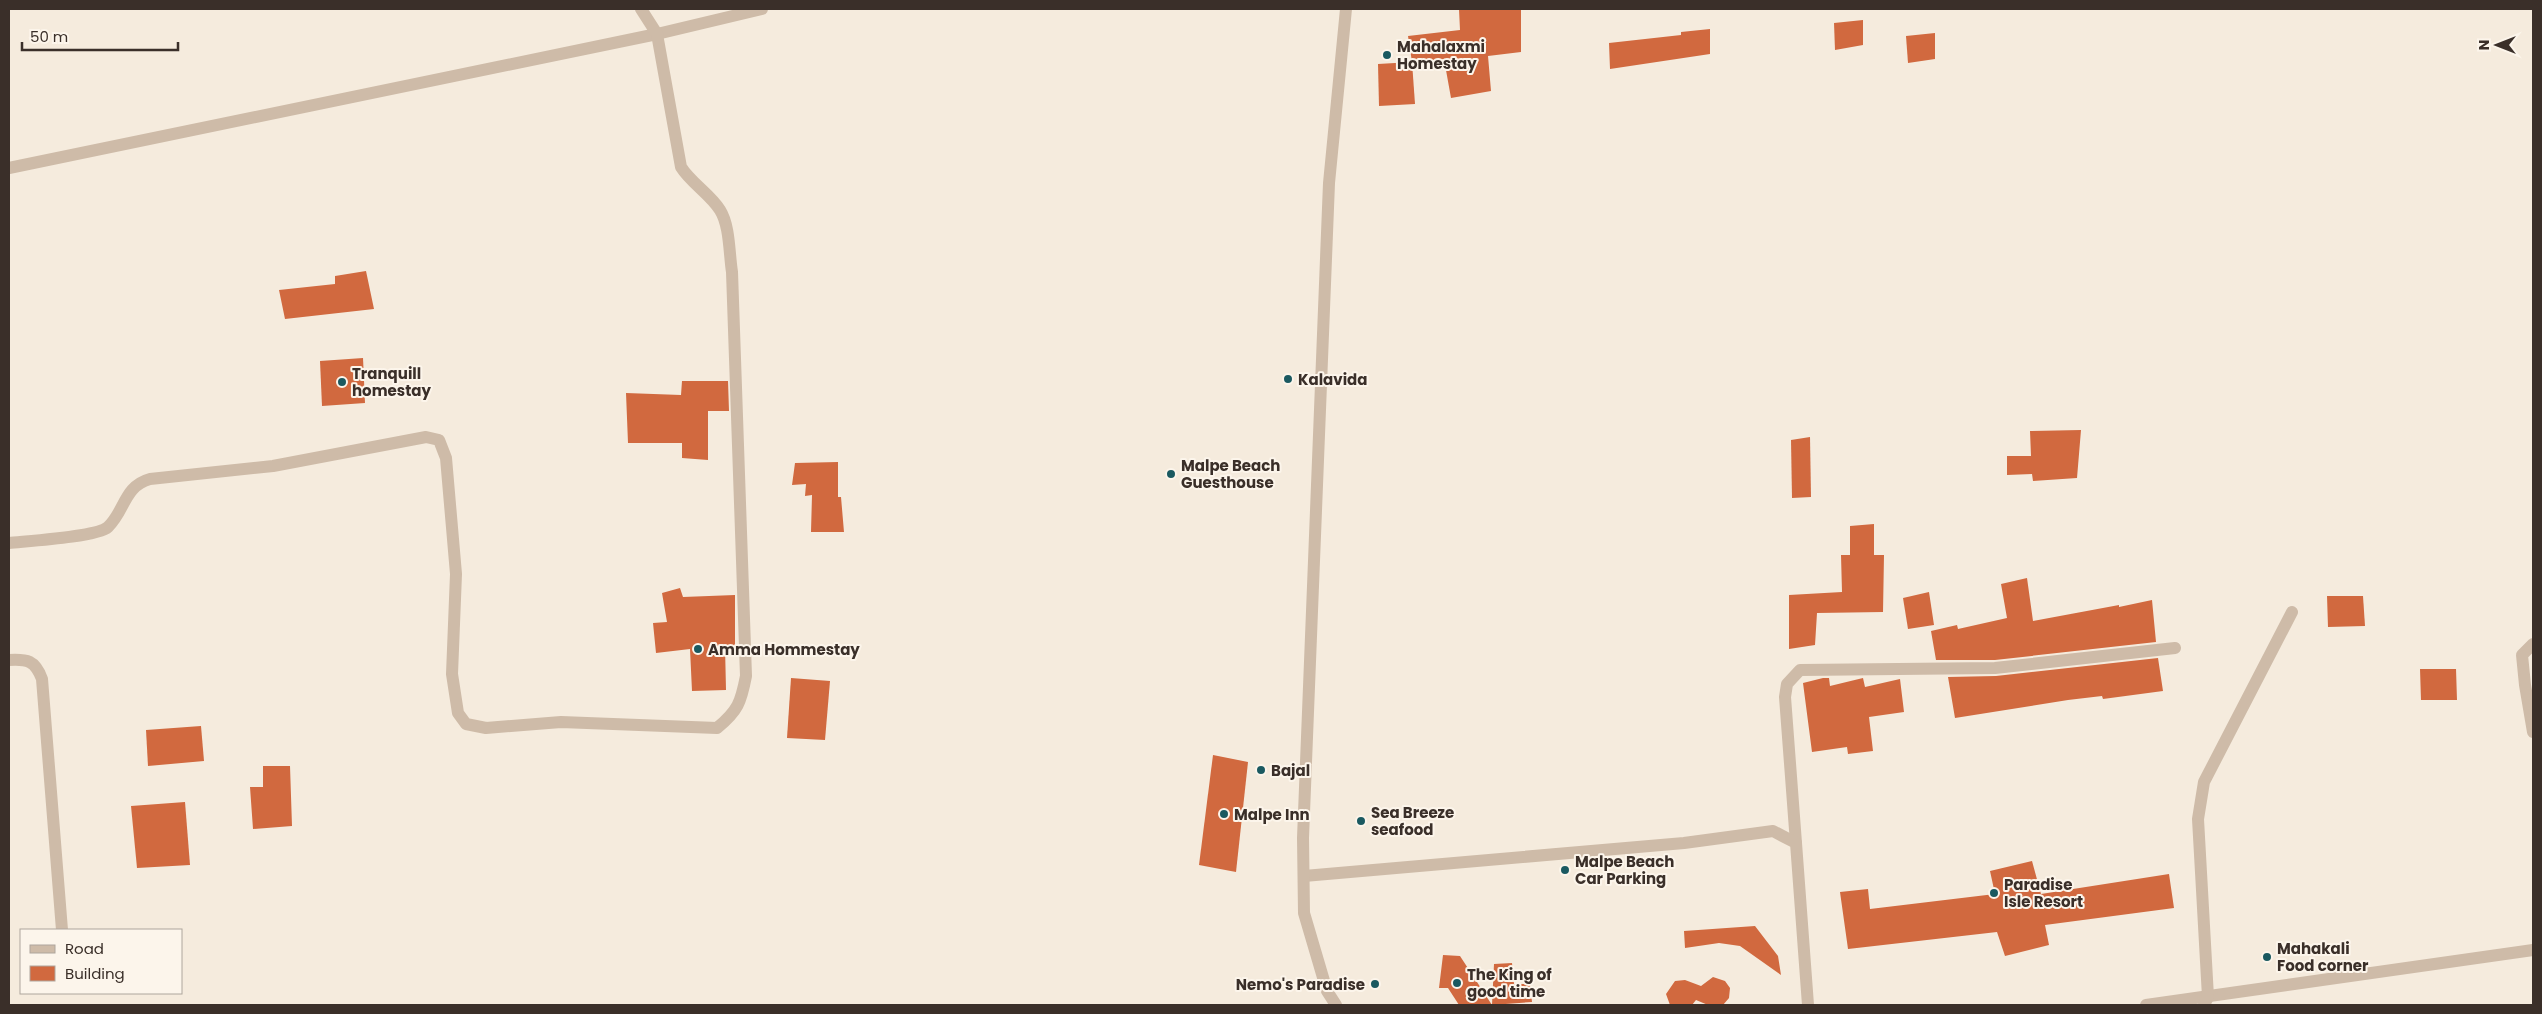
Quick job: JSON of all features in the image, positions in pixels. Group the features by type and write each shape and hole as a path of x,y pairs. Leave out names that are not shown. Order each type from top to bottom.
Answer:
{"street":[{"path":"9,543 100,532 112,522 136,484 150,479 273,466 426,437 439,440 446,458 456,574 452,674 458,713 466,724 486,728 561,722 717,728 731,716 741,703 746,676 732,272 725,220 720,209 688,178 681,166 657,34 642,9"},
{"path":"9,168 657,34 762,9"},
{"path":"1336,1005 1327,990 1304,913 1303,838 1329,183 1346,9"},
{"path":"2206,1001 2198,819 2204,782 2292,612"},
{"path":"2533,644 2522,654 2533,732"},
{"path":"1808,1005 1785,696 1787,684 1800,670 1995,668 2176,648"},
{"path":"9,660 26,659 36,664 42,679 62,929"},
{"path":"1304,876 1684,843 1773,831 1796,843"},
{"path":"2146,1005 2206,1001 2533,950"}],"building":[{"path":"1459,9 1521,9 1521,52 1488,56 1491,91 1451,98 1444,59 1412,62 1408,36 1460,30"},
{"path":"1863,20 1863,45 1835,50 1834,23"},
{"path":"1710,29 1710,54 1610,69 1609,43 1681,35 1681,32"},
{"path":"1935,33 1935,59 1908,63 1906,36"},
{"path":"1412,62 1415,104 1379,106 1378,64"},
{"path":"366,271 374,309 285,319 279,290 335,284 335,276"},
{"name":"Tranquill homestay","path":"363,358 365,403 322,406 320,361"},
{"path":"682,381 728,381 729,411 708,411 708,460 682,458 682,443 628,443 626,393 681,395"},
{"path":"2081,430 2077,478 2033,481 2032,474 2007,475 2007,456 2031,456 2030,431"},
{"path":"1810,437 1811,497 1792,498 1791,440"},
{"path":"838,462 838,497 841,497 844,532 811,532 812,495 805,496 806,484 792,485 795,463"},
{"path":"1874,524 1874,555 1884,555 1883,612 1817,613 1815,645 1789,649 1789,595 1842,592 1841,555 1850,555 1850,526"},
{"path":"2027,578 2033,621 2152,600 2156,642 1995,660 1936,660 1931,631 1957,625 1958,629 2007,618 2001,584"},
{"path":"680,588 683,597 735,595 735,646 725,646 726,690 692,691 690,649 656,653 653,623 667,622 662,593"},
{"path":"1929,592 1934,625 1908,629 1903,598"},
{"path":"2327,596 2363,596 2365,626 2328,627"},
{"path":"2158,658 2163,691 2103,699 2102,696 2068,700 1955,718 1948,677 1996,676"},
{"path":"2420,669 2456,669 2457,700 2421,700"},
{"path":"791,678 830,681 825,740 787,738"},
{"path":"1829,678 1830,686 1863,678 1865,687 1900,679 1904,712 1869,717 1873,751 1848,754 1847,747 1812,752 1803,683"},
{"path":"201,726 204,761 148,766 146,730"},
{"name":"Malpe Inn","path":"1213,755 1248,762 1236,872 1199,865"},
{"path":"263,766 290,766 292,826 253,829 250,787 263,787"},
{"path":"185,802 190,865 137,868 131,806"},
{"path":"2032,861 2041,894 2169,874 2174,908 2045,925 2049,945 2005,956 1997,932 1848,949 1840,892 1868,889 1870,909 1995,894 1990,871"},
{"path":"1755,926 1778,956 1781,975 1740,946 1719,943 1685,948 1684,931"},
{"name":"The King of good time","path":"1443,955 1460,956 1492,1005 1459,1005 1448,988 1439,988"},
{"path":"1512,963 1514,984 1530,984 1532,1002 1492,1005 1494,964"},
{"path":"1713,977 1725,981 1730,988 1729,998 1723,1005 1708,1005 1696,1000 1692,1005 1670,1005 1666,994 1675,981 1685,980 1701,986"}],"place":[{"name":"Mahalaxmi Homestay","path":"1387,55"},
{"name":"Kalavida","path":"1288,379"},
{"name":"Tranquill homestay","path":"342,382"},
{"name":"Malpe Beach Guesthouse","path":"1171,474"},
{"name":"Amma Hommestay","path":"698,649"},
{"name":"Bajal","path":"1261,770"},
{"name":"Malpe Inn","path":"1224,814"},
{"name":"Sea Breeze seafood","path":"1361,821"},
{"name":"Malpe Beach Car Parking","path":"1565,870"},
{"name":"Paradise Isle Resort","path":"1994,893"},
{"name":"Mahakali Food corner","path":"2267,957"},
{"name":"The King of good time","path":"1457,983"},
{"name":"Nemo's Paradise","path":"1375,984"}]}
